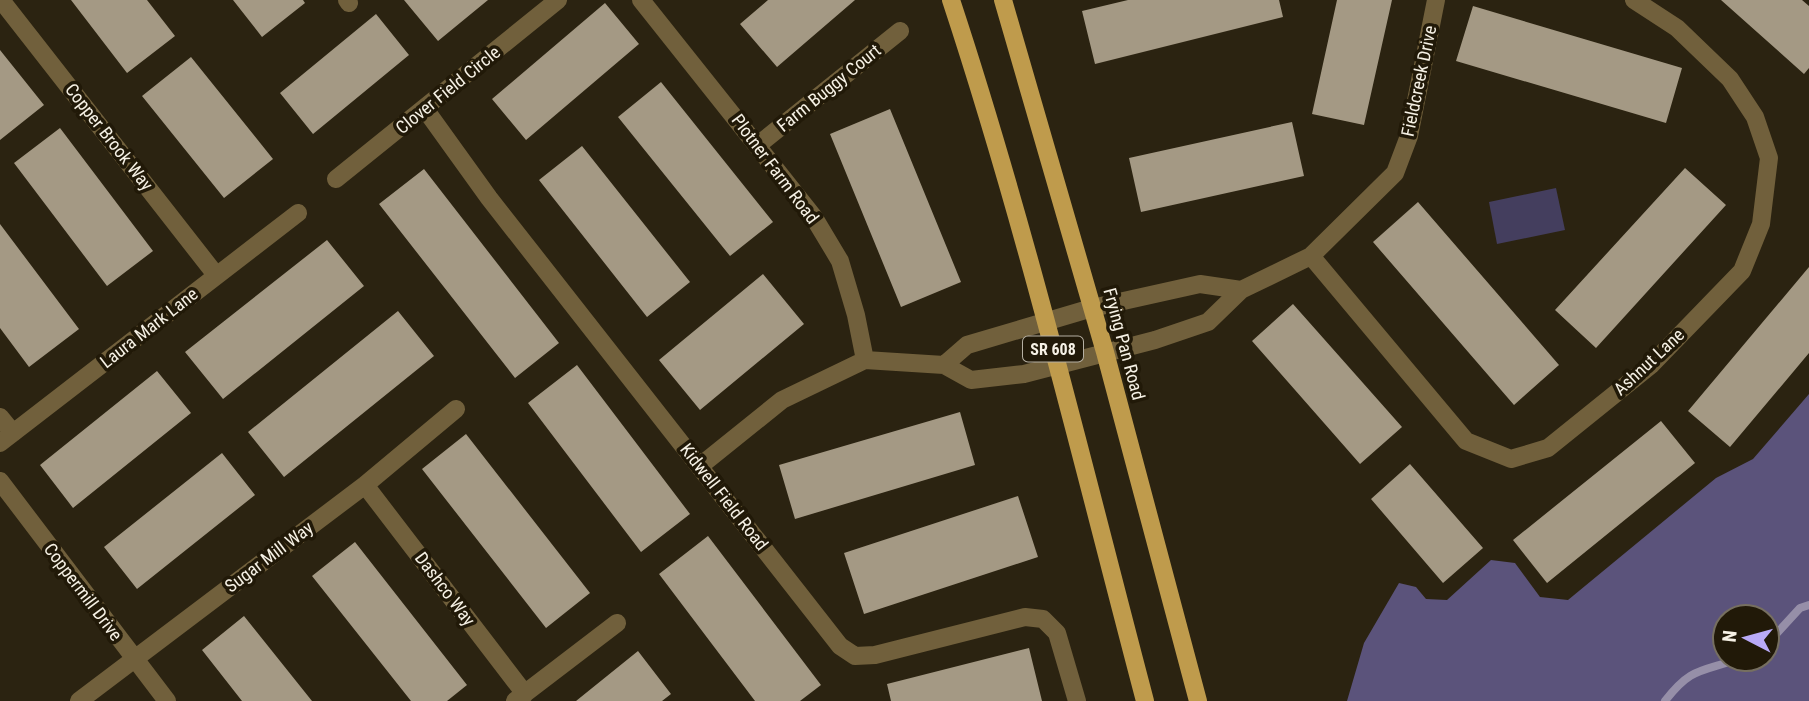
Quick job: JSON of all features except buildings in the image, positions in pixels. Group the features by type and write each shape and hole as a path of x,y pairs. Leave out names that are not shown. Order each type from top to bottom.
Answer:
{"main road":[{"name":"SR 608","path":"951,0 988,114 1046,321 1144,701"},
{"name":"Frying Pan Road","path":"1003,0 1105,352 1198,701"}],"street":[{"name":"Copper Brook Way","path":"1,0 216,275"},
{"name":"Clover Field Circle","path":"336,179 558,0"},
{"name":"Plotner Farm Road","path":"641,0 813,216 840,261 856,315 865,360"},
{"name":"Fieldcreek Drive","path":"944,365 971,380 1024,374 1155,340 1208,322 1241,290 1311,256 1395,173 1409,136 1436,0"},
{"name":"Ashnut Lane","path":"1311,256 1466,441 1511,459 1548,448 1651,365 1742,271 1760,224 1769,158 1755,117 1730,79 1677,29 1634,0"},
{"name":"Farm Buggy Court","path":"758,145 900,31"},
{"name":"Kidwell Field Road","path":"425,109 489,198 840,646 855,656 875,655 1025,617 1043,619 1057,633 1077,701"},
{"name":"Laura Mark Lane","path":"6,438 298,213"},
{"path":"700,466 782,400 865,360 944,365 967,345 1092,308 1200,284 1241,290"},
{"name":"Sugar Mill Way","path":"79,701 365,485 456,410"},
{"path":"0,417 6,438"},
{"name":"Coppermill Drive","path":"0,481 167,701"},
{"name":"Dashco Way","path":"365,485 520,697"},
{"path":"520,697 617,623"}],"shaded area":[{"path":"1556,188 1565,230 1497,244 1489,202"},
{"path":"1809,394 1809,701 1347,701 1364,643 1399,583 1416,587 1426,599 1447,600 1491,560 1515,563 1540,597 1568,600 1716,478 1753,459"}],"waterway":[{"path":"1781,629 1800,608 1809,605"},
{"path":"1665,701 1690,676 1711,667"}]}
